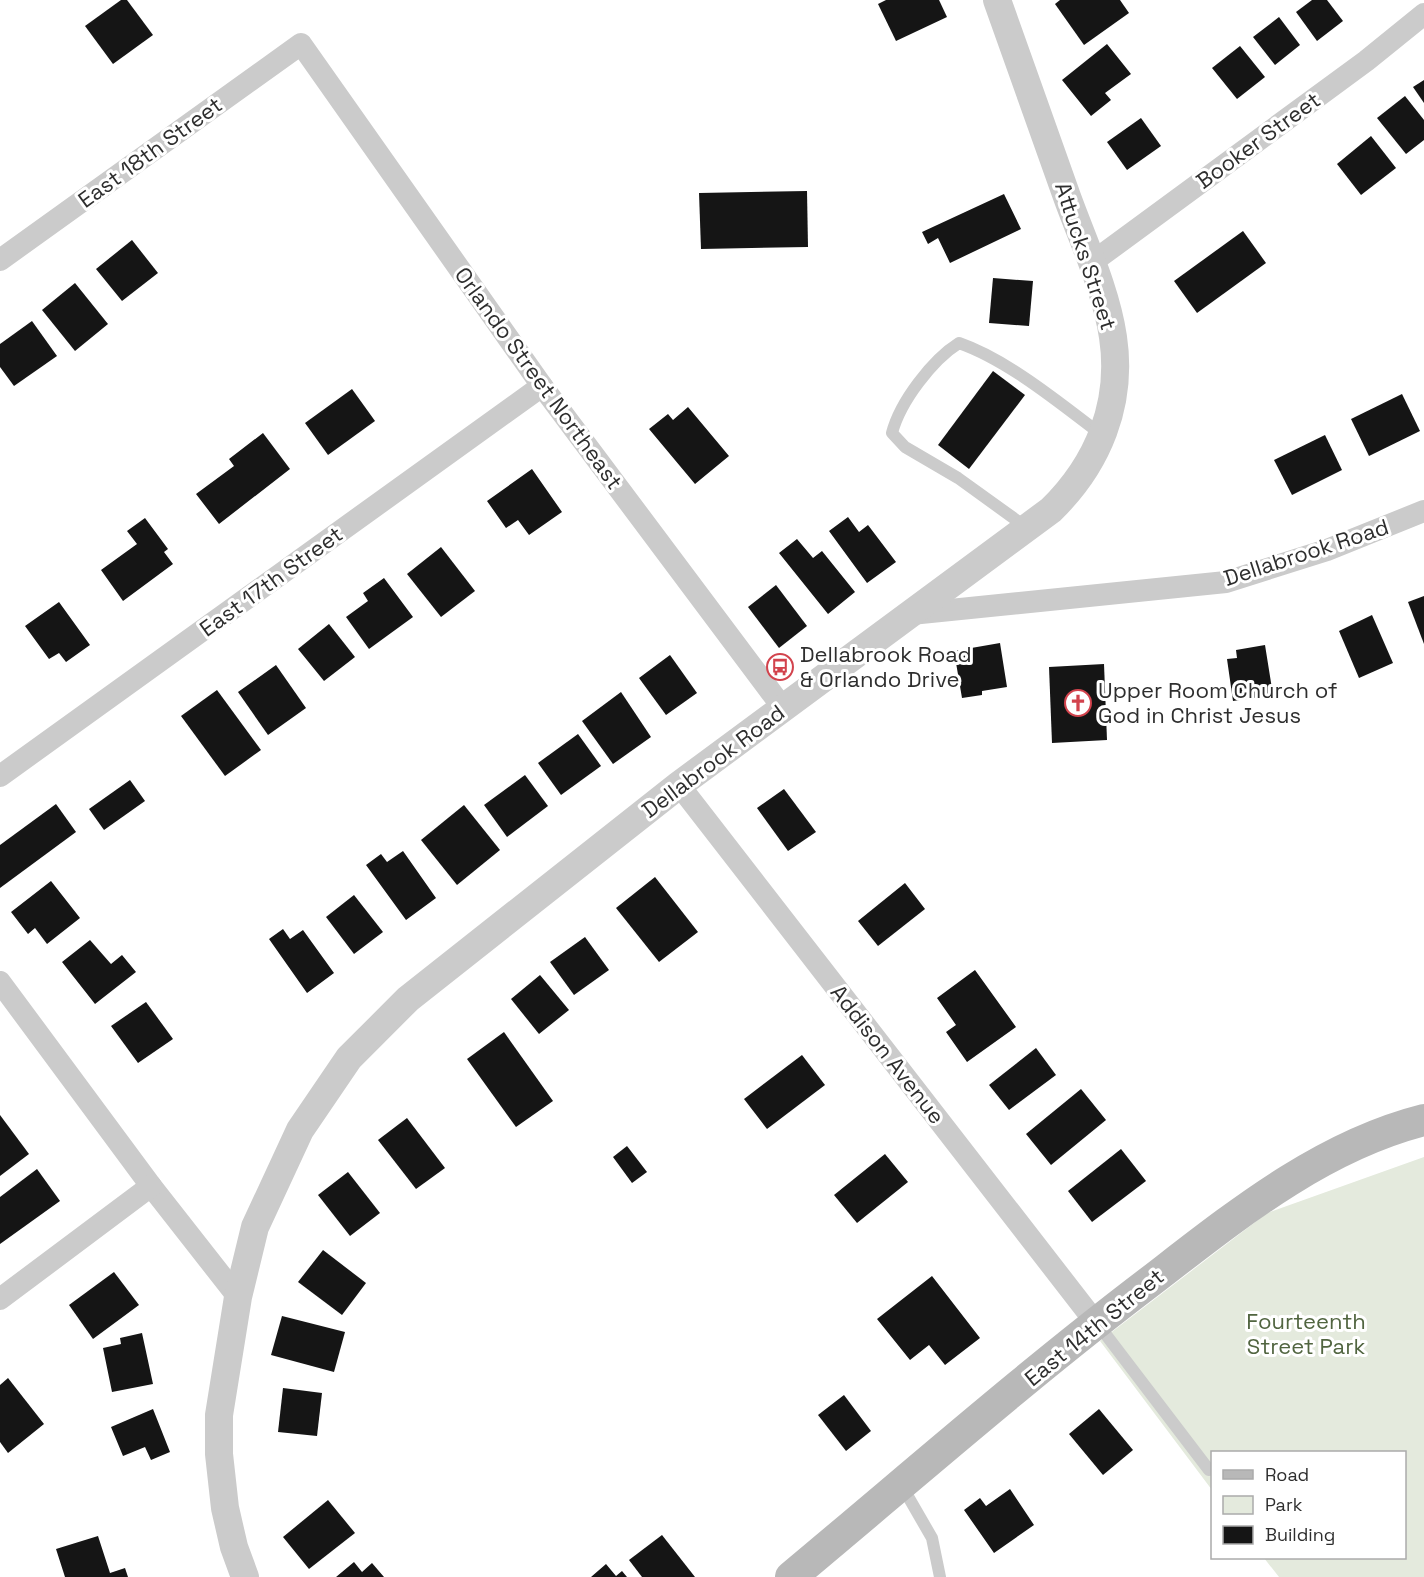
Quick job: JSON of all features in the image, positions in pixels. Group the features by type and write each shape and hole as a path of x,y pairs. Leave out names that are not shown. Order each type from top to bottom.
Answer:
{"main road":[{"name":"East 14th Street","path":"791,1577 1096,1323 1247,1208 1315,1165 1362,1141 1424,1120"}],"street":[{"name":"Attucks Street","path":"912,614 1051,510 1077,482 1091,461 1103,436 1114,393 1115,356 1108,315 997,0"},
{"name":"Booker Street","path":"1091,263 1365,61 1424,14"},
{"name":"East 18th Street","path":"0,260 301,44"},
{"name":"Orlando Street Northeast","path":"301,44 542,386 783,708"},
{"name":"East 17th Street","path":"0,776 542,386"},
{"name":"Dellabrook Road","path":"245,1577 234,1547 225,1508 219,1454 219,1415 238,1297 255,1227 300,1130 349,1058 408,999 680,785 912,614 1226,582 1327,550 1424,512"},
{"name":"Addison Avenue","path":"680,785 1096,1323"},
{"path":"0,982 151,1186 238,1297"},
{"path":"0,1299 151,1186"}],"lane":[{"path":"1027,528 958,477 905,447 892,433 895,418 920,382 946,351 959,344 978,350 1047,393 1103,436"},
{"path":"1096,1323 1209,1470"},
{"path":"901,1485 932,1538 940,1577"}],"green space":[{"name":"Fourteenth Street Park","path":"1424,1157 1424,1577 1279,1577 1265,1559 1406,1559 1406,1451 1211,1451 1211,1489 1100,1341 1267,1213"}],"building":[{"path":"121,0 127,0 153,35 113,64 85,26"},
{"path":"886,0 939,0 947,17 896,41 878,4"},
{"path":"1060,0 1120,0 1129,13 1084,45 1055,4"},
{"path":"1312,0 1327,0 1343,21 1317,41 1296,12"},
{"path":"1279,17 1300,45 1275,65 1253,37"},
{"path":"1107,44 1131,74 1105,93 1111,100 1091,116 1062,80"},
{"path":"1240,46 1265,77 1237,99 1212,68"},
{"path":"1424,80 1424,103 1413,87"},
{"path":"1405,96 1424,120 1424,140 1406,154 1377,118"},
{"path":"1141,118 1161,146 1127,170 1107,142"},
{"path":"1371,136 1396,168 1361,195 1337,164"},
{"path":"807,191 808,247 701,249 699,193"},
{"path":"1004,194 1021,229 950,263 938,238 928,244 922,232"},
{"path":"1243,231 1266,263 1197,313 1174,281"},
{"path":"132,240 158,273 122,301 96,269"},
{"path":"993,278 1033,281 1029,326 989,323"},
{"path":"75,283 108,324 75,351 42,310"},
{"path":"32,321 57,356 14,386 0,367 0,344"},
{"path":"993,371 1025,395 969,469 938,445"},
{"path":"352,389 375,421 328,455 305,423"},
{"path":"1402,394 1420,431 1369,456 1351,419"},
{"path":"688,407 729,456 695,484 649,429 668,414 673,420"},
{"path":"263,433 290,469 219,524 196,494 234,466 229,459"},
{"path":"1325,435 1342,470 1292,495 1274,460"},
{"path":"532,469 562,512 529,535 518,520 506,528 487,501"},
{"path":"848,517 859,532 868,525 896,562 867,583 829,531"},
{"path":"145,518 168,549 164,552 173,564 123,601 101,570 137,544 127,531"},
{"path":"797,539 813,558 822,551 855,592 828,614 779,553"},
{"path":"441,547 475,591 441,617 407,574"},
{"path":"384,578 413,617 369,649 346,617 368,601 363,593"},
{"path":"776,585 807,626 779,648 748,607"},
{"path":"1424,596 1424,644 1408,602"},
{"path":"59,602 90,645 66,662 59,653 49,659 25,626"},
{"path":"1372,615 1393,663 1359,678 1339,631"},
{"path":"329,624 355,657 324,681 298,649"},
{"path":"1000,643 1007,687 982,691 982,695 962,698 954,651"},
{"path":"1265,645 1273,695 1233,701 1227,659 1237,658 1236,650"},
{"path":"670,655 697,693 666,715 639,678"},
{"name":"Upper Room Church of God in Christ Jesus","path":"1104,664 1107,740 1052,743 1049,667"},
{"path":"276,665 306,708 268,735 238,692"},
{"path":"217,690 261,750 225,776 181,716"},
{"path":"621,692 651,737 613,764 582,721"},
{"path":"578,734 601,766 561,795 538,763"},
{"path":"525,775 548,806 507,837 484,805"},
{"path":"130,780 145,801 104,830 89,809"},
{"path":"784,789 816,832 788,851 757,808"},
{"path":"56,804 76,832 0,888 0,845"},
{"path":"464,805 500,850 457,885 421,840"},
{"path":"403,851 436,898 406,920 366,865 381,854 387,862"},
{"path":"655,877 698,932 659,962 616,908"},
{"path":"51,881 80,918 47,944 35,928 28,934 11,912"},
{"path":"905,883 925,909 878,946 858,921"},
{"path":"354,895 383,932 354,954 326,917"},
{"path":"283,929 290,939 303,930 334,973 307,993 269,939"},
{"path":"585,937 609,970 574,995 550,962"},
{"path":"90,940 111,964 122,955 136,972 95,1004 62,962"},
{"path":"975,970 1016,1027 967,1062 946,1032 956,1025 937,998"},
{"path":"540,975 569,1010 539,1034 511,999"},
{"path":"146,1002 173,1039 138,1063 111,1026"},
{"path":"504,1032 553,1101 516,1127 467,1059"},
{"path":"1036,1048 1056,1075 1009,1110 989,1085"},
{"path":"802,1055 825,1085 767,1129 744,1099"},
{"path":"1081,1089 1106,1120 1051,1165 1026,1134"},
{"path":"0,1115 29,1154 0,1176"},
{"path":"407,1118 445,1168 416,1189 378,1140"},
{"path":"627,1146 647,1172 632,1183 613,1157"},
{"path":"1121,1149 1146,1181 1092,1222 1068,1191"},
{"path":"885,1154 908,1182 857,1223 834,1195"},
{"path":"37,1169 60,1201 0,1244 0,1197"},
{"path":"348,1172 380,1213 350,1236 318,1195"},
{"path":"323,1250 366,1283 342,1315 298,1282"},
{"path":"114,1272 139,1305 93,1339 69,1305"},
{"path":"932,1276 980,1338 945,1365 929,1345 910,1360 877,1319"},
{"path":"282,1316 345,1332 334,1372 271,1355"},
{"path":"142,1333 153,1384 112,1392 103,1348 121,1344 120,1338"},
{"path":"8,1378 44,1424 8,1453 0,1442 0,1385"},
{"path":"283,1388 322,1393 317,1436 278,1432"},
{"path":"844,1395 871,1431 846,1451 818,1415"},
{"path":"153,1409 170,1452 151,1460 145,1447 123,1456 111,1427"},
{"path":"1099,1409 1133,1450 1103,1475 1069,1434"},
{"path":"1010,1489 1034,1525 994,1553 964,1510 980,1498 986,1506"},
{"path":"328,1500 355,1533 309,1569 283,1537"},
{"path":"662,1535 695,1577 642,1577 629,1560"},
{"path":"98,1536 110,1573 125,1568 128,1577 65,1577 56,1549"},
{"path":"354,1562 362,1572 372,1563 384,1577 336,1577"},
{"path":"606,1564 616,1576 622,1571 627,1577 591,1577"}],"place":[{"name":"Dellabrook Road & Orlando Drive","path":"780,667"},
{"name":"Upper Room Church of God in Christ Jesus","path":"1078,703"}]}
